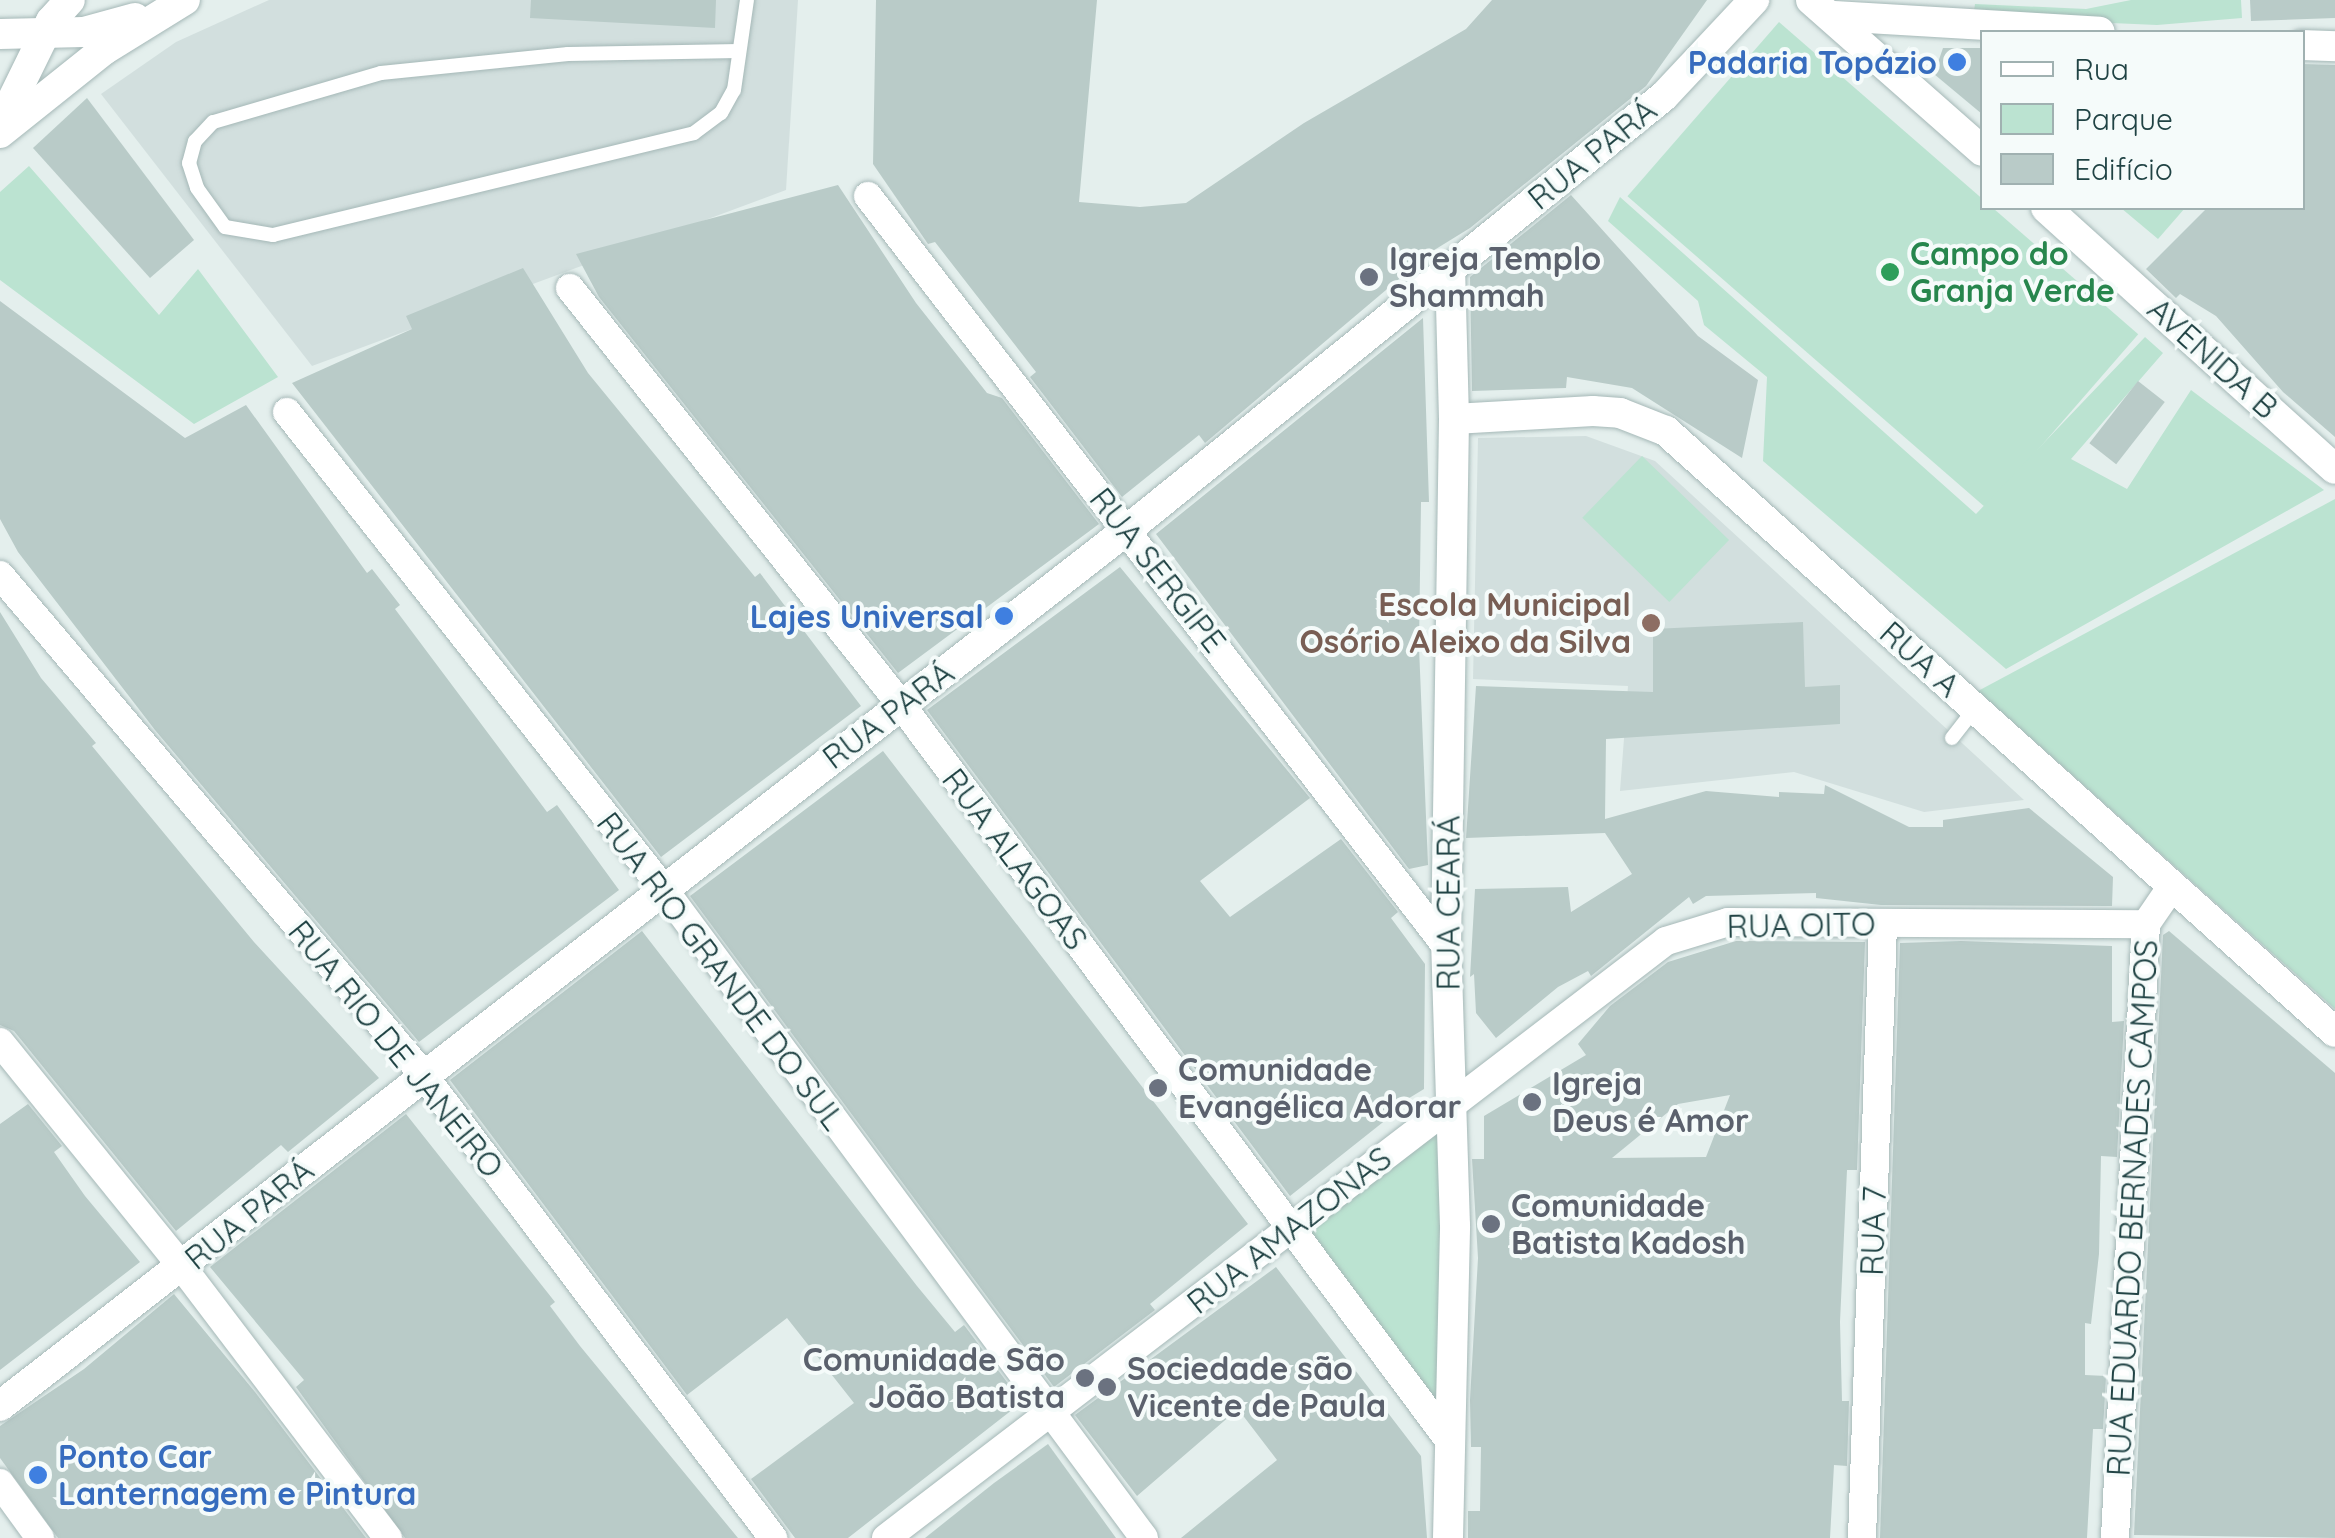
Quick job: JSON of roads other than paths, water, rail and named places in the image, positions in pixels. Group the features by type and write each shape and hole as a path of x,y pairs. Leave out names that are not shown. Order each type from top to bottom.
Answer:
{"street":[{"path":"0,129 45,34 70,0"},
{"name":"RUA PARÁ","path":"0,1406 183,1268 422,1073 1127,530 1664,96 1754,0"},
{"path":"0,34 84,32 176,5"},
{"path":"0,129 104,50 176,5"},
{"path":"1822,8 2077,30"},
{"path":"1822,8 1980,148"},
{"path":"2305,45 2335,46"},
{"name":"RUA SERGIPE","path":"868,196 1446,946"},
{"name":"AVENIDA B","path":"2048,210 2335,469"},
{"name":"RUA CEARÁ","path":"1448,1538 1454,1103 1446,946 1454,419 1450,268"},
{"name":"RUA ALAGOAS","path":"570,288 902,706 1448,1438"},
{"name":"RUA A","path":"1454,419 1593,411 1620,413 1666,431 2335,1032"},
{"name":"RUA RIO GRANDE DO SUL","path":"287,412 662,887 1144,1538"},
{"name":"RUA RIO DE JANEIRO","path":"0,575 422,1073 773,1538"},
{"name":"RUA EDUARDO BERNADES CAMPOS","path":"2115,1538 2146,924 2172,886"},
{"name":"RUA OITO","path":"1454,1103 1666,941 1728,922 2146,924"},
{"name":"RUA 7","path":"1862,1538 1883,923"},
{"path":"0,1042 183,1268 388,1538"},
{"name":"RUA AMAZONAS","path":"886,1538 1454,1103"},
{"path":"0,1484 40,1538"}],"lane":[{"path":"739,51 568,54 381,73 213,122 196,140 189,163 197,188 225,227 273,236 694,133 722,113 734,90 746,0"},
{"path":"1952,738 1976,709"}],"place":[{"name":"Padaria Topázio","path":"1957,62"},
{"name":"Campo do Granja Verde","path":"1890,272"},
{"name":"Igreja Templo Shammah","path":"1369,277"},
{"name":"Lajes Universal","path":"1004,616"},
{"name":"Escola Municipal Osório Aleixo da Silva","path":"1651,623"},
{"name":"Comunidade Evangélica Adorar","path":"1158,1088"},
{"name":"Igreja Deus é Amor","path":"1532,1102"},
{"name":"Comunidade Batista Kadosh","path":"1491,1224"},
{"name":"Comunidade São João Batista","path":"1085,1378"},
{"name":"Sociedade são Vicente de Paula","path":"1107,1387"},
{"name":"Ponto Car Lanternagem e Pintura","path":"38,1475"}]}
